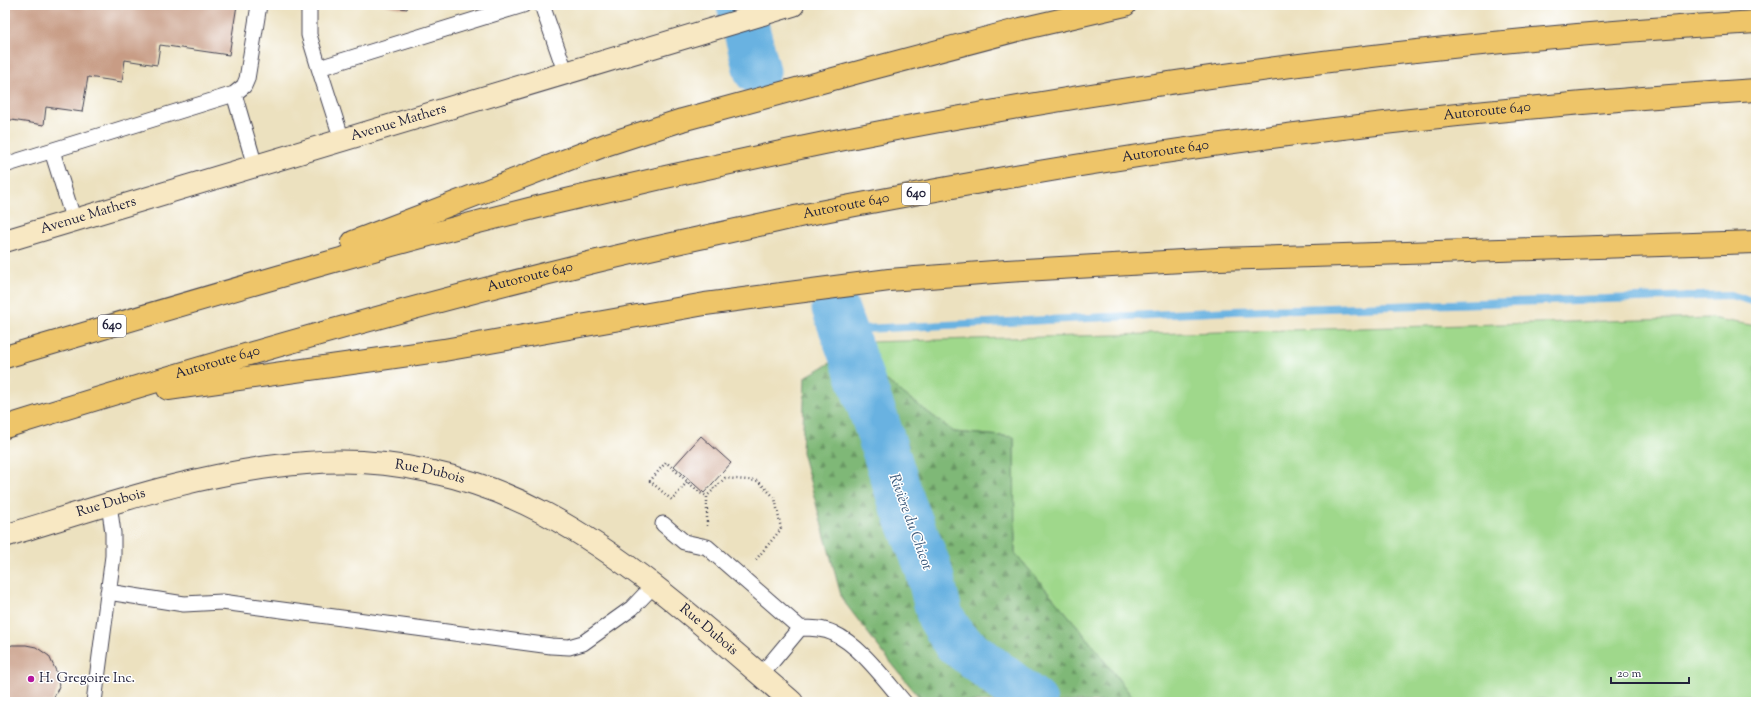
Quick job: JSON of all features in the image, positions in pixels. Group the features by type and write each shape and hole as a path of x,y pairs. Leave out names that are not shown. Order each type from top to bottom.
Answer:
{"highway":[{"path":"218,294 647,130 726,107 877,67 1125,5"},
{"name":"640","path":"5,357 354,255 559,202 752,158 950,119 1156,84 1379,56 1515,41 1756,22"},
{"name":"Autoroute 640","path":"5,427 293,341 533,277 700,238 881,200 1053,169 1283,135 1532,107 1756,90"},
{"path":"95,399 444,350 705,304 889,280 1007,271 1218,260 1756,242"}],"street":[{"name":"Avenue Mathers","path":"5,241 793,5"},
{"name":"Rue Dubois","path":"5,536 109,504 196,480 254,469 306,462 330,462 388,465 431,472 473,483 544,513 590,541 653,586 792,702"}],"lane":[{"path":"5,165 234,94 244,86 247,79 258,5"},
{"path":"309,5 309,35 342,140"},
{"path":"319,68 523,5"},
{"path":"542,5 566,74"},
{"path":"234,94 255,166"},
{"path":"52,151 74,221"},
{"path":"94,702 113,556 113,533 109,504"},
{"path":"663,524 684,542 707,547 800,628 816,628 832,632 844,638 870,663 904,702"},
{"path":"108,592 184,604 222,602 543,645 569,646 583,643 596,635 632,608 653,586"},
{"path":"761,675 800,628"}],"path":[{"path":"687,482 672,500 650,481 666,462 700,493 707,496"},
{"path":"707,547 707,496 725,478 753,479 758,481 775,498 778,505 781,529 766,548"},
{"path":"711,486 714,489"}],"green space":[{"path":"1711,318 1756,326 1756,698 1747,702 1589,702 1539,699 1530,702 1136,702 1079,628 1015,553 1014,437 954,432 879,375 868,342"},
{"path":"868,342 879,375 954,432 1014,437 1015,553 1079,628 1136,702 923,702 842,599 802,452 805,377"}],"building":[{"path":"5,5 237,5 229,55 160,45 157,65 125,60 122,82 88,77 82,112 46,107 44,125 5,119"},
{"path":"384,5 408,5 407,9"},
{"path":"701,436 731,463 704,493 674,466"},
{"name":"H. Gregoire Inc.","path":"12,645 36,647 49,656 56,671 59,686 52,702 5,702 5,649"}],"waterway":[{"name":"Rivière du Chicot","path":"740,5 757,71"},
{"path":"843,330 1233,311 1730,295 1756,302"},
{"name":"Rivière du Chicot","path":"835,308 876,422 902,503 928,567 940,616 955,641 1034,702"}],"place":[{"name":"H. Gregoire Inc.","path":"31,679"}]}
